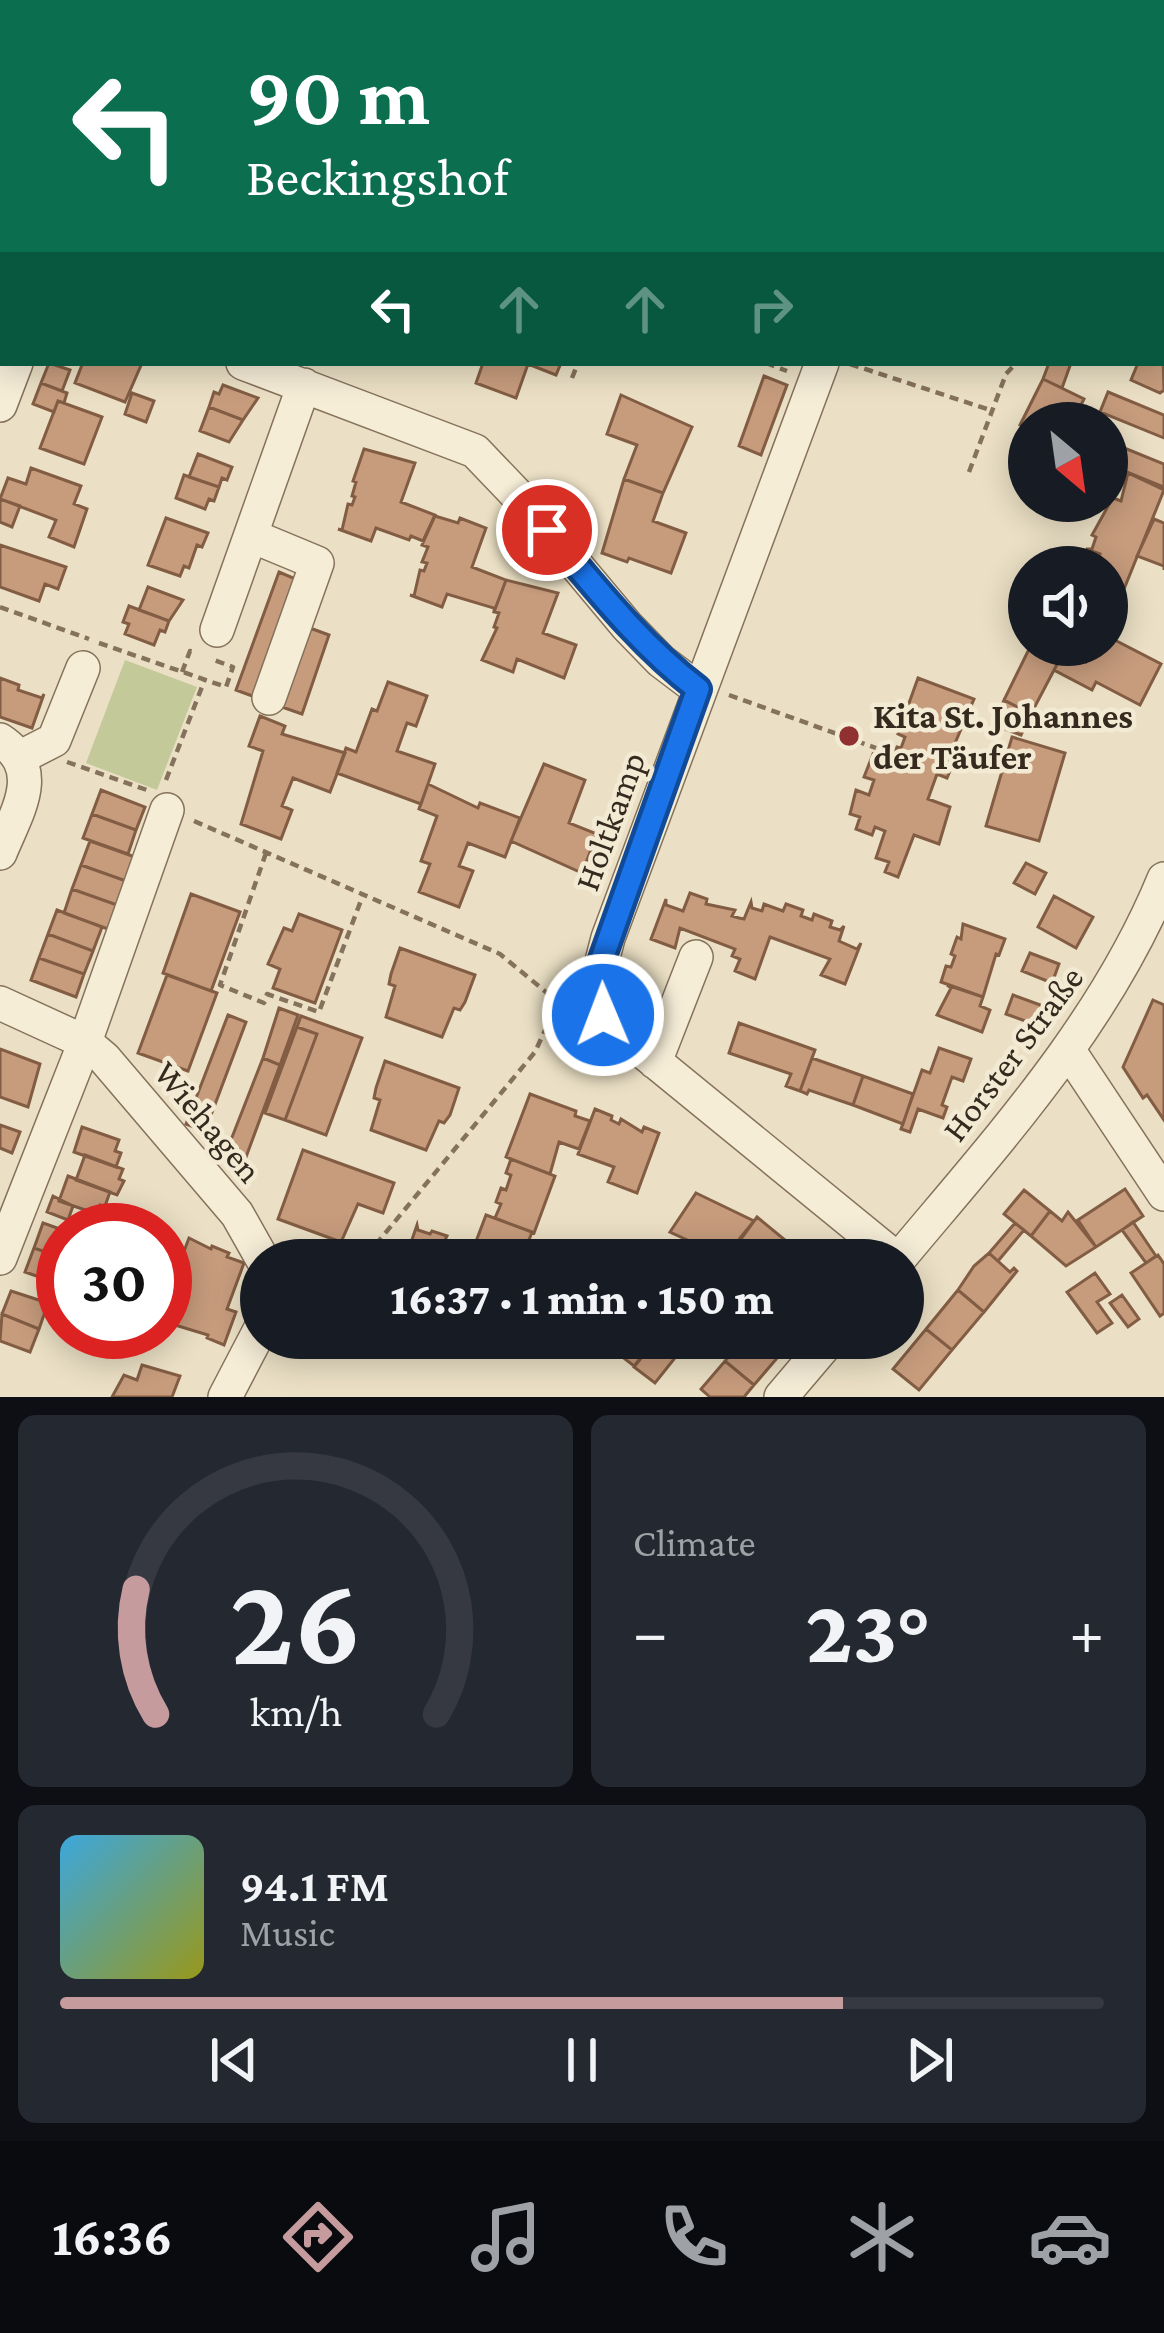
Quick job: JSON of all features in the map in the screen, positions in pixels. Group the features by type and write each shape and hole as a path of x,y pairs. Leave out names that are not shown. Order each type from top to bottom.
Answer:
{"street":[{"path":"0,405 15,366"},
{"path":"251,366 475,451 661,661 713,692"},
{"name":"Holtkamp","path":"821,366 713,692 593,996 603,1015 655,1062 872,1239"},
{"path":"217,630 304,385"},
{"path":"252,536 317,563 269,698"},
{"path":"0,853 23,795 26,773 10,748 54,740 83,668"},
{"path":"0,1258 85,1042 167,810"},
{"name":"Horster Straße","path":"915,1239 1070,1051 1124,967 1164,878"},
{"path":"655,1062 697,957"},
{"name":"Wiehagen","path":"0,1004 85,1042 104,1058 200,1168 251,1239"},
{"path":"1070,1051 1164,1194"},
{"path":"225,1397 245,1359"},
{"path":"781,1397 813,1359"}],"path":[{"path":"572,378 577,366"},
{"path":"856,366 993,411"},
{"path":"969,472 1006,374 1013,366"},
{"path":"0,607 182,672 226,687 233,668 190,651 182,672"},
{"path":"10,748 50,756 161,795 205,679"},
{"path":"713,692 876,748"},
{"path":"167,810 500,954 558,1001 535,1052 380,1239"},
{"path":"266,853 220,985 264,1003 267,994 319,1012 363,895"}],"green space":[{"path":"125,660 197,687 157,790 86,763"}],"building":[{"path":"48,366 70,370 62,391 41,383"},
{"path":"82,366 141,366 125,402 75,383"},
{"path":"482,366 527,366 516,398 476,383"},
{"path":"533,366 560,366 556,375"},
{"path":"1048,366 1070,366 1062,388 1043,379"},
{"path":"1137,366 1163,366 1164,390 1160,393 1131,380"},
{"path":"764,376 787,385 761,455 739,446"},
{"path":"1043,379 1084,399 1082,402 1032,402"},
{"path":"41,383 67,393 54,412 33,404"},
{"path":"223,385 258,398 243,420 209,407 214,392 219,394"},
{"path":"1108,392 1164,415 1164,438 1128,423 1128,402 1104,402"},
{"path":"132,393 154,401 146,422 125,414"},
{"path":"621,395 692,427 663,493 624,479 637,445 607,434"},
{"path":"58,401 102,417 84,464 40,448"},
{"path":"209,407 243,420 229,442 200,431"},
{"path":"364,449 415,463 401,502 435,515 423,541 376,528 371,541 338,529 342,530 348,504 355,497 353,481"},
{"path":"1128,449 1164,464 1164,487 1128,472"},
{"path":"198,454 232,467 219,487 189,477"},
{"path":"31,468 81,486 74,504 87,509 74,547 49,537 56,520 0,499 8,478 26,484"},
{"path":"1128,473 1164,490 1128,579 1128,546 1093,546 1096,537 1092,535 1099,522 1128,522"},
{"path":"184,475 219,487 205,509 176,498"},
{"path":"624,479 663,493 653,521 686,533 671,573 602,553"},
{"path":"0,499 20,506 12,527 0,522"},
{"path":"435,516 458,523 460,518 486,528 472,567 506,580 494,612 494,608 447,594 442,607 410,595 414,596 420,570 427,563 422,562 428,547 422,545"},
{"path":"166,518 208,533 180,576 148,565"},
{"path":"1154,519 1164,523 1164,566 1137,556"},
{"path":"0,545 66,567 58,589 45,584 39,601 0,587"},
{"path":"279,572 298,580 255,697 236,690"},
{"path":"506,580 558,593 543,633 576,645 564,678 517,659 513,672 482,660 497,628 499,613 494,612"},
{"path":"148,587 183,600 169,621 139,610"},
{"path":"129,606 169,621 154,645 125,634 129,624 123,622"},
{"path":"310,628 329,635 302,714 282,707"},
{"path":"1128,647 1161,664 1140,705 1096,682 1092,690 1054,670 1056,666 1128,666"},
{"path":"1021,666 1056,666 1031,714 1004,700"},
{"path":"0,678 19,685 18,690 42,698 44,694 32,728 0,717"},
{"path":"918,678 974,699 946,764 952,766 947,778 937,774 928,799 950,807 939,844 914,835 898,877 885,872 889,862 876,858 885,831 875,827 872,835 856,829 860,817 850,814 856,790 869,795 874,780 864,777 873,754 892,761 897,747 901,748 905,737 898,734"},
{"path":"388,682 427,696 416,726 407,723 397,751 435,764 421,804 337,773 346,748 356,752"},
{"path":"1004,700 1031,714 1021,735 994,725"},
{"path":"260,716 285,726 282,734 345,753 330,792 293,778 282,806 292,810 281,839 241,824 263,751 249,746"},
{"path":"1012,737 1065,753 1039,841 986,826"},
{"path":"544,764 585,780 569,823 597,834 582,873 511,841"},
{"path":"428,784 478,808 480,803 520,818 505,857 468,843 459,866 473,871 459,907 419,892 430,864 421,861 437,816 419,809"},
{"path":"101,790 145,807 136,830 92,814"},
{"path":"92,814 136,830 128,854 83,838"},
{"path":"90,841 135,857 126,881 81,865"},
{"path":"1026,863 1046,873 1035,894 1014,883"},
{"path":"81,865 126,881 117,905 72,889"},
{"path":"72,889 117,905 108,929 64,913"},
{"path":"690,893 707,899 706,904 735,910 732,916 739,918 744,919 751,902 752,908 762,911 764,904 783,911 786,904 803,910 801,916 812,920 814,914 832,921 830,927 840,930 844,926 839,941 857,949 861,943 845,984 821,975 830,959 770,937 755,979 735,971 740,959 732,956 735,949 680,928 675,948 651,939 666,899 666,905 683,911"},
{"path":"191,894 240,912 211,991 163,973"},
{"path":"1054,896 1093,917 1076,948 1038,927"},
{"path":"57,910 102,927 93,951 48,934"},
{"path":"299,914 342,930 315,1003 273,988 280,969 268,964 284,928 292,931"},
{"path":"963,924 1005,939 983,997 941,982 946,966 951,967"},
{"path":"48,934 93,951 84,974 39,958"},
{"path":"400,948 475,975 465,1002 460,1010 454,1008 442,1037 386,1017 395,986 389,984 391,974"},
{"path":"1030,953 1059,964 1052,983 1022,971"},
{"path":"39,958 84,974 76,997 31,980"},
{"path":"167,975 217,993 188,1071 138,1053"},
{"path":"947,985 983,997 980,1006 990,1010 982,1032 937,1015 951,988"},
{"path":"1013,995 1043,1006 1036,1025 1006,1014"},
{"path":"1153,1000 1164,1005 1164,1120 1123,1067"},
{"path":"279,1008 298,1015 280,1065 263,1058"},
{"path":"228,1015 246,1022 205,1131 186,1124"},
{"path":"301,1016 362,1038 326,1135 285,1120 317,1034 297,1027"},
{"path":"739,1023 815,1050 800,1091 786,1086 791,1074 729,1053"},
{"path":"297,1027 317,1034 285,1120 265,1113"},
{"path":"939,1048 971,1059 963,1081 952,1077 942,1105 947,1107 943,1118 918,1109 910,1132 901,1129 922,1070 930,1073"},
{"path":"0,1049 40,1064 28,1107 0,1097"},
{"path":"263,1058 280,1065 246,1157 227,1150"},
{"path":"812,1058 863,1076 853,1105 800,1091"},
{"path":"385,1061 459,1088 450,1115 444,1123 439,1121 426,1150 371,1130"},
{"path":"863,1076 913,1094 903,1124 853,1105"},
{"path":"530,1094 590,1121 579,1149 559,1142 550,1174 506,1157"},
{"path":"595,1109 619,1124 621,1119 642,1132 644,1127 659,1133 637,1193 608,1182 614,1167 578,1154"},
{"path":"0,1125 20,1132 12,1153 0,1148"},
{"path":"82,1127 119,1140 116,1167 74,1152"},
{"path":"303,1150 394,1183 383,1213 358,1204 342,1239 278,1219"},
{"path":"85,1155 123,1169 119,1179 124,1181 117,1195 76,1180"},
{"path":"511,1159 555,1176 534,1233 495,1218 501,1188 506,1190 511,1175 506,1173"},
{"path":"68,1176 110,1192 106,1203 59,1201"},
{"path":"1125,1189 1143,1216 1096,1247 1078,1220"},
{"path":"1024,1190 1050,1211 1031,1236 1004,1214"},
{"path":"696,1193 754,1221 740,1239 685,1239 670,1232"},
{"path":"1050,1211 1062,1221 1068,1212 1096,1247 1066,1266 1031,1236"},
{"path":"486,1215 532,1232 529,1239 477,1239"},
{"path":"757,1217 784,1239 741,1239"},
{"path":"1133,1222 1156,1256 1146,1263 1122,1230"},
{"path":"1015,1223 1024,1230 998,1261 989,1253"},
{"path":"417,1225 418,1230 447,1236 446,1239 412,1239"},
{"path":"192,1240 240,1262 227,1309 236,1312 224,1345 192,1330"},
{"path":"34,1248 36,1249 36,1276 25,1272"},
{"path":"989,1253 1010,1272 1017,1271 984,1312 958,1290"},
{"path":"1158,1255 1164,1264 1164,1313 1160,1316 1131,1273"},
{"path":"1095,1273 1110,1294 1097,1302 1112,1323 1097,1333 1067,1292"},
{"path":"958,1290 984,1312 952,1350 926,1329"},
{"path":"11,1291 36,1299 36,1328 2,1314"},
{"path":"1122,1295 1139,1319 1128,1327 1110,1303"},
{"path":"2,1314 36,1328 30,1352 0,1341"},
{"path":"924,1331 952,1350 919,1390 893,1369 901,1359 924,1359"},
{"path":"640,1359 674,1359 655,1383 634,1367"},
{"path":"727,1359 776,1359 754,1385"},
{"path":"725,1361 754,1385 744,1397 710,1397 701,1389"},
{"path":"142,1365 180,1376 172,1397 112,1397 124,1375 137,1380"}],"place":[{"name":"Kita St. Johannes der Täufer","path":"849,736"}],"route":[{"path":"547,530 627,626 661,661 698,689 597,973 593,996 603,1015"}]}
